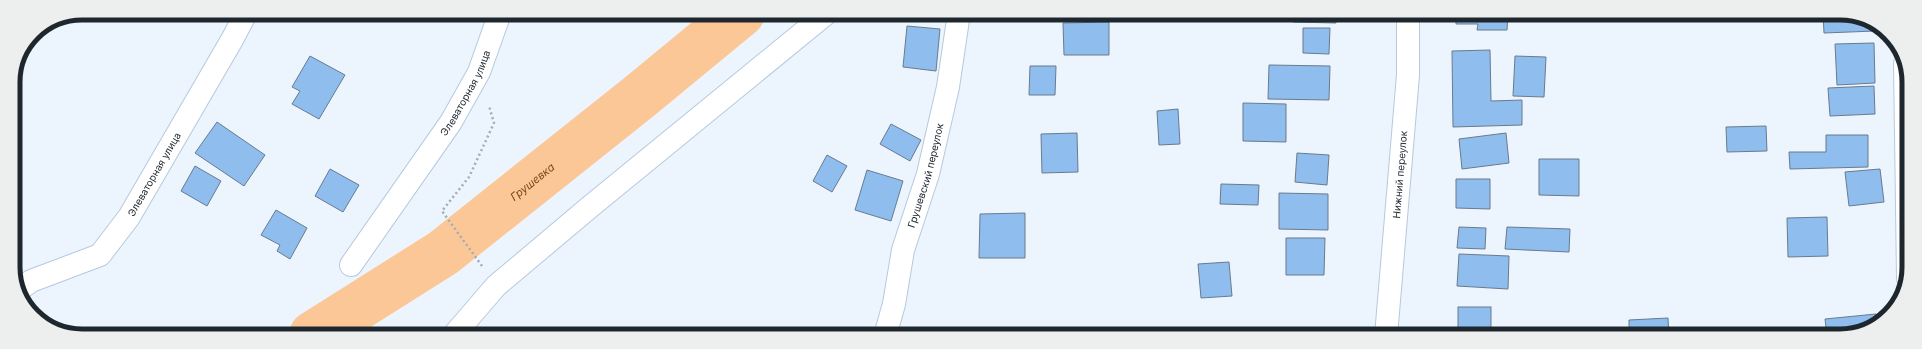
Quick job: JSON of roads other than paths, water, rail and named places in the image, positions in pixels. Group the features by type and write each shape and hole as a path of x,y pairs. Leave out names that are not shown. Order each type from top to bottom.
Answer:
{"street":[{"name":"Элеваторная улица","path":"24,287 31,282 100,255 129,217 242,20"},
{"name":"Элеваторная улица","path":"351,265 451,122 479,72 498,20"},
{"path":"459,329 496,286 591,206 818,20"},
{"name":"Грушевский переулок","path":"887,329 894,304 903,250 928,174 948,88 958,20"},
{"name":"Нижний переулок","path":"1387,329 1408,75 1408,20"}],"waterway":[{"name":"Грушевка","path":"323,329 443,253 639,97 732,20"}]}
